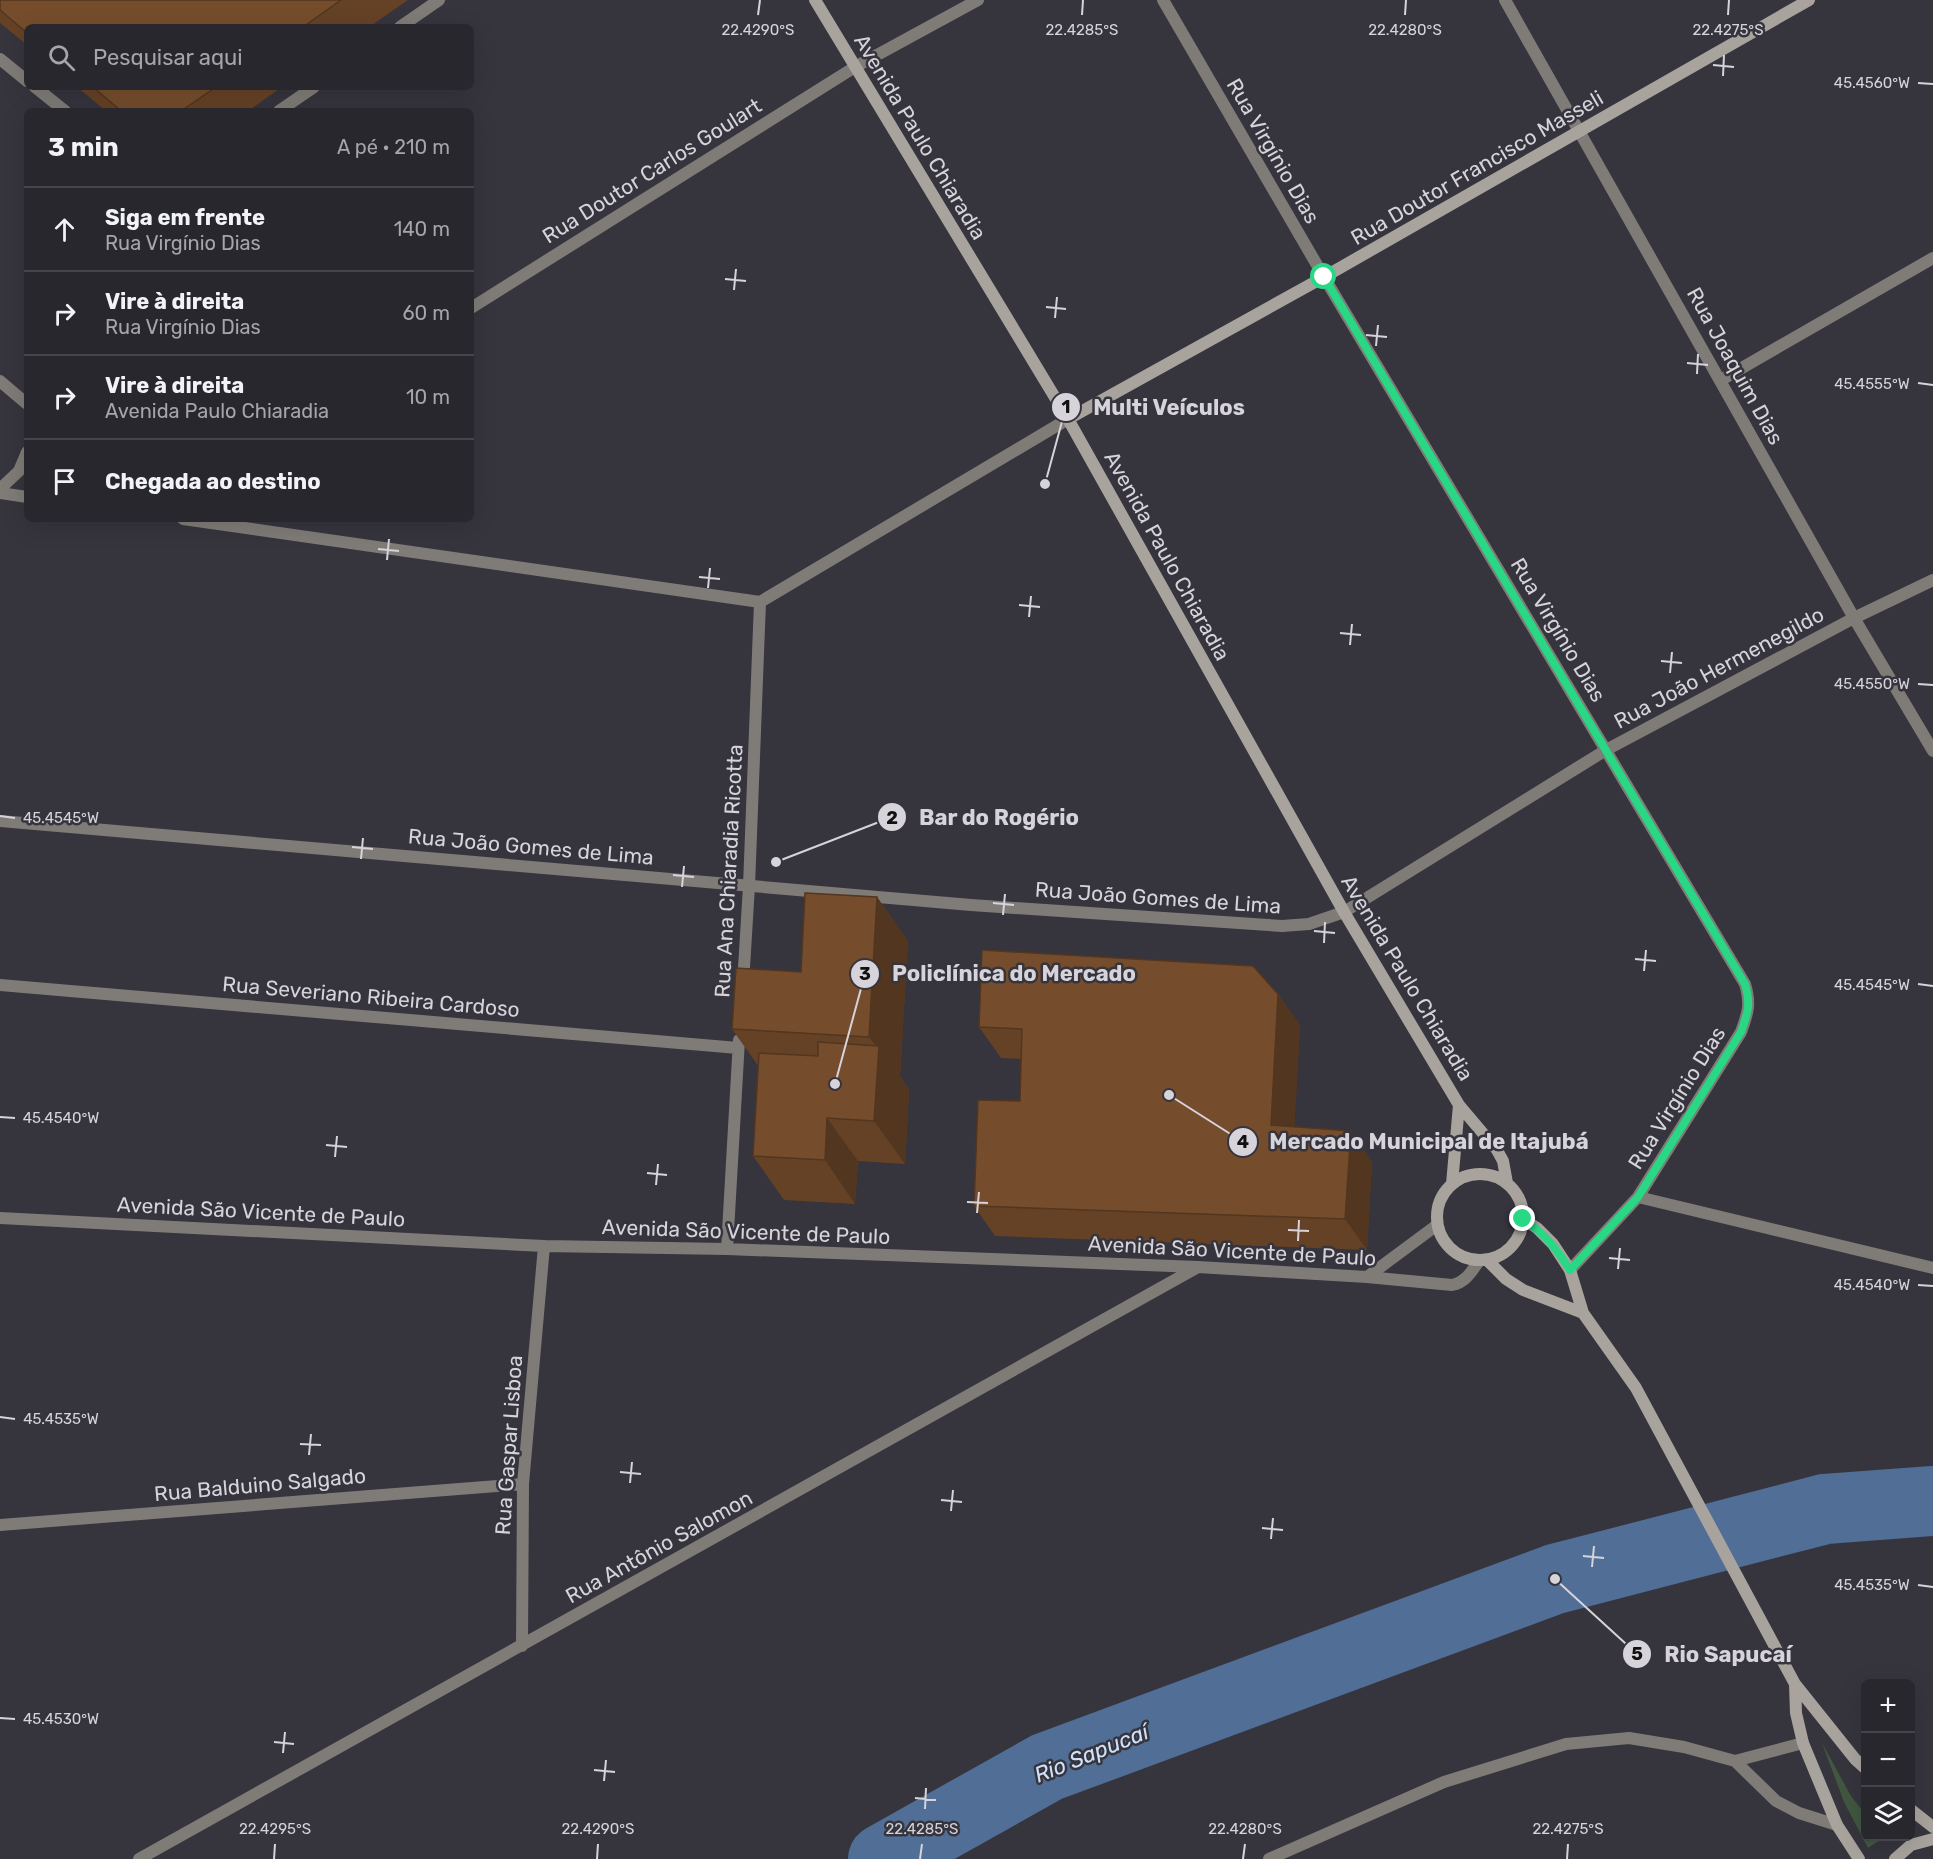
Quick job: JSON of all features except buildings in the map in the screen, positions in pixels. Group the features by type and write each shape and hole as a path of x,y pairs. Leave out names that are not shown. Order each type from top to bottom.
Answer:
{"main road":[{"name":"Avenida Paulo Chiaradia","path":"815,0 1068,419 1344,912 1459,1105 1497,1150 1503,1161 1507,1183"},
{"name":"Rua Doutor Francisco Masseli","path":"1068,419 1324,277 1809,0"},
{"name":"Avenida Paulo Chiaradia","path":"1452,1184 1459,1105"},
{"path":"1479,1174 1493,1176 1507,1183 1516,1193 1522,1206 1523,1219 1518,1238 1505,1253 1483,1260 1464,1258 1452,1251 1437,1225 1437,1210 1442,1196 1452,1184 1464,1176 1479,1174"},
{"path":"1523,1219 1537,1228 1553,1244 1570,1270 1583,1313 1636,1388 1794,1681 1861,1764"},
{"path":"1483,1260 1523,1290 1583,1313"},
{"path":"1794,1681 1796,1713 1803,1743 1837,1825 1859,1859"},
{"path":"1915,1812 1933,1827"},
{"path":"1895,1859 1911,1845 1933,1839"}],"street":[{"path":"404,24 439,0"},
{"name":"Rua Doutor Carlos Goulart","path":"474,306 855,67 978,0"},
{"name":"Rua Virgínio Dias","path":"1162,0 1324,277 1745,984 1749,998 1748,1014 1741,1032 1638,1197 1570,1270"},
{"name":"Rua Joaquim Dias","path":"1505,0 1854,618 1933,751"},
{"path":"0,59 24,79"},
{"path":"39,90 61,108"},
{"path":"283,108 310,90"},
{"path":"1721,380 1933,258"},
{"path":"0,381 24,401"},
{"path":"205,522 760,602 1068,419"},
{"path":"0,491 19,471 24,459"},
{"path":"0,491 24,496"},
{"path":"275,522 280,532"},
{"name":"Rua João Hermenegildo","path":"1344,912 1606,750 1854,618 1933,580"},
{"name":"Rua Ana Chiaradia Ricotta","path":"742,1002 760,602"},
{"name":"Rua João Gomes de Lima","path":"0,820 971,905 1282,926 1309,924 1344,912"},
{"name":"Rua Severiano Ribeira Cardoso","path":"0,985 738,1048"},
{"name":"Rua Ana Chiaradia Ricotta","path":"727,1249 740,1025"},
{"path":"1638,1197 1933,1268"},
{"name":"Avenida São Vicente de Paulo","path":"0,1218 544,1246 727,1249 1198,1267 1367,1277 1452,1285 1461,1283 1483,1260"},
{"path":"1367,1277 1437,1225"},
{"name":"Rua Gaspar Lisboa","path":"522,1646 523,1484 544,1246"},
{"name":"Rua Antônio Salomon","path":"139,1859 1198,1267"},
{"name":"Rua Balduino Salgado","path":"0,1525 523,1484"},
{"path":"1269,1859 1444,1782 1566,1744 1629,1738 1684,1747 1735,1761 1776,1801 1799,1813 1837,1825"},
{"path":"1735,1761 1803,1743"}],"green space":[{"path":"1822,1743 1851,1796 1861,1809 1861,1835 1844,1802"},
{"path":"1864,1841 1879,1841 1868,1848"}],"waterway":[{"name":"Rio Sapucaí","path":"883,1859 1047,1767 1555,1579 1825,1509 1933,1501"}],"place":[{"name":"Multi Veículos","path":"1045,484"},
{"name":"Bar do Rogério","path":"776,862"},
{"name":"Policlínica do Mercado","path":"835,1084"},
{"name":"Mercado Municipal de Itajubá","path":"1169,1095"},
{"name":"Rio Sapucaí","path":"1555,1579"}],"route":[{"path":"1324,277 1745,984 1749,998 1748,1014 1741,1032 1638,1197 1570,1270 1553,1244 1537,1228 1523,1219"}]}
